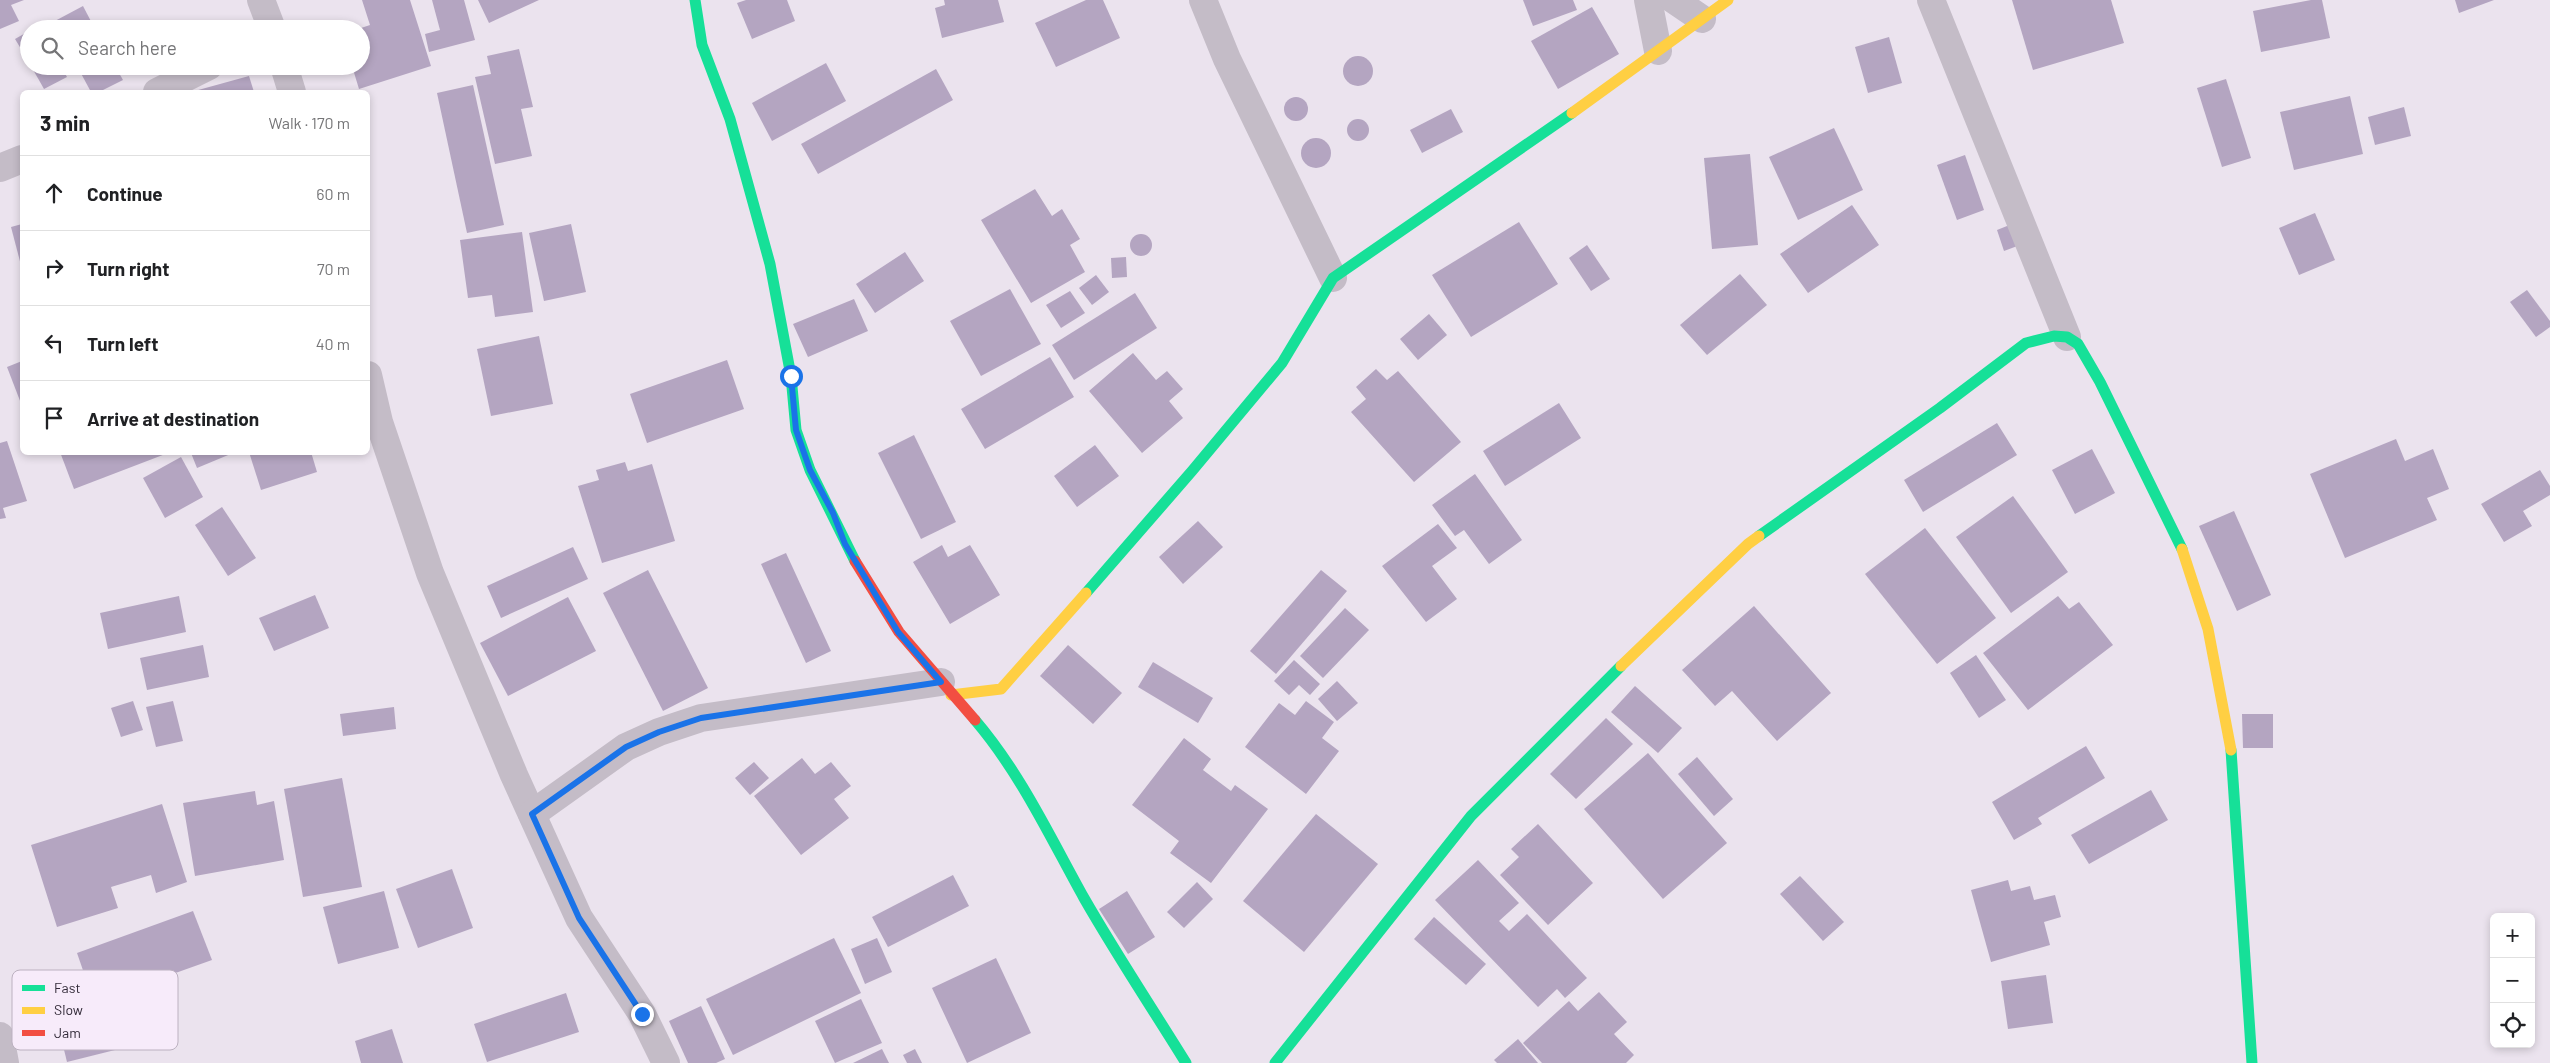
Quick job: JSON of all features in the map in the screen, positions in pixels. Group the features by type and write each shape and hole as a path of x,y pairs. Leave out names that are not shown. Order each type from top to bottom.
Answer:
{"street":[{"path":"261,0 269,20"},
{"path":"695,0 702,45 730,119 770,264 791,376 796,430 807,462 833,513 845,544 872,592 898,632 998,747 1032,801 1085,899 1186,1063"},
{"path":"1203,0 1228,60 1333,278"},
{"path":"1648,0 1658,51"},
{"path":"1674,0 1702,19"},
{"path":"532,814 626,747 659,732 701,718 946,689 1001,688 1192,471 1282,363 1333,278 1525,147 1728,0"},
{"path":"1931,0 2067,337"},
{"path":"161,90 191,75"},
{"path":"287,75 291,90"},
{"path":"0,168 20,159"},
{"path":"1276,1063 1472,816 1643,644 1748,544 1940,408 2026,343 2040,338 2067,337 2078,344 2100,382 2183,550 2208,629 2232,762 2252,1063"},
{"path":"370,383 380,422 430,573 532,814 579,918 642,1014 666,1063"},
{"path":"0,1036 5,1063"}],"building":[{"path":"0,0 24,0 11,5 19,21 0,29"},
{"path":"362,0 410,0 431,66 359,89 355,75 370,75 370,20"},
{"path":"432,0 464,0 475,40 429,52 425,34 440,30"},
{"path":"478,0 539,0 489,23"},
{"path":"746,0 787,0 795,21 752,39 737,3"},
{"path":"944,0 998,0 1004,22 942,38 935,8 945,5"},
{"path":"1086,0 1103,0 1120,38 1056,67 1035,23"},
{"path":"1523,0 1573,0 1577,10 1533,26"},
{"path":"2012,0 2111,0 2124,43 2033,70"},
{"path":"2311,0 2322,0 2330,38 2261,52 2253,11"},
{"path":"2455,0 2494,0 2459,13"},
{"path":"83,6 90,20 57,20"},
{"path":"1592,7 1619,54 1558,89 1531,41"},
{"path":"20,36 20,47 15,39"},
{"path":"1889,37 1902,83 1868,93 1855,47"},
{"path":"519,49 533,107 521,109 532,156 495,164 475,77 491,74 487,56"},
{"path":"1358,56 1369,60 1373,71 1369,82 1358,86 1347,82 1343,71 1347,60"},
{"path":"826,63 846,101 772,141 752,103"},
{"path":"936,69 953,100 818,174 801,144"},
{"path":"36,75 66,75 67,77 44,89"},
{"path":"82,75 120,75 123,80 103,90 90,90"},
{"path":"249,76 253,90 198,90"},
{"path":"2226,79 2251,158 2222,167 2197,88"},
{"path":"473,85 504,225 467,233 437,93"},
{"path":"2350,96 2363,154 2294,170 2280,112"},
{"path":"1296,97 1305,100 1308,109 1305,118 1296,121 1287,118 1284,109 1287,100"},
{"path":"2404,107 2411,136 2375,145 2368,117"},
{"path":"1451,109 1463,132 1422,153 1410,130"},
{"path":"1354,119 1362,119 1369,126 1369,134 1362,141 1354,141 1347,134 1347,126"},
{"path":"1834,128 1863,190 1798,220 1769,157"},
{"path":"1316,138 1327,142 1331,153 1327,164 1316,168 1305,164 1301,153 1305,142"},
{"path":"1750,154 1758,245 1712,249 1704,158"},
{"path":"1965,155 1984,210 1957,220 1937,165"},
{"path":"1035,189 1052,216 1062,209 1080,239 1070,245 1085,272 1031,303 981,220"},
{"path":"1852,205 1879,245 1808,293 1780,254"},
{"path":"2315,213 2335,260 2299,275 2279,228"},
{"path":"1519,222 1558,284 1471,337 1432,275"},
{"path":"571,224 586,292 544,301 529,233"},
{"path":"2012,224 2020,245 2004,251 1997,230"},
{"path":"20,225 20,261 11,227"},
{"path":"522,232 533,312 495,317 492,295 468,298 460,240"},
{"path":"1141,234 1149,237 1152,245 1149,253 1141,256 1133,253 1130,245 1133,237"},
{"path":"1587,245 1610,279 1591,291 1569,258"},
{"path":"905,252 924,281 875,313 856,284"},
{"path":"1126,257 1127,277 1112,278 1111,258"},
{"path":"1740,274 1767,305 1707,355 1680,325"},
{"path":"1096,275 1109,292 1092,305 1079,288"},
{"path":"1010,289 1041,344 981,376 950,321"},
{"path":"2527,290 2550,321 2550,327 2536,337 2510,302"},
{"path":"1070,291 1085,313 1061,328 1046,305"},
{"path":"1135,293 1157,328 1074,380 1052,345"},
{"path":"854,299 868,331 808,357 793,324"},
{"path":"1429,314 1447,335 1418,360 1400,339"},
{"path":"539,336 553,404 491,416 477,349"},
{"path":"1133,353 1156,380 1167,371 1183,389 1169,401 1183,418 1142,453 1089,391"},
{"path":"1050,357 1074,397 985,449 961,409"},
{"path":"727,360 744,409 647,443 630,394"},
{"path":"20,362 20,401 7,367"},
{"path":"1376,369 1387,380 1398,371 1461,442 1414,482 1351,412 1366,399 1356,387"},
{"path":"1559,403 1581,438 1505,486 1483,451"},
{"path":"1997,423 2017,455 1923,512 1904,480"},
{"path":"914,435 956,522 921,539 878,453"},
{"path":"2396,439 2405,461 2433,449 2449,489 2427,498 2437,520 2345,558 2310,474"},
{"path":"7,441 27,501 3,508 6,518 0,519 0,443"},
{"path":"1095,445 1119,476 1077,507 1054,476"},
{"path":"2092,449 2115,493 2075,514 2052,470"},
{"path":"61,455 163,455 74,489"},
{"path":"192,455 228,455 197,468"},
{"path":"250,455 312,455 317,472 261,490"},
{"path":"181,457 203,497 165,518 143,478"},
{"path":"625,462 628,471 652,464 675,541 602,563 578,486 599,480 596,470"},
{"path":"2540,470 2550,486 2550,495 2523,511 2532,526 2504,542 2481,504"},
{"path":"1475,474 1522,540 1489,564 1464,530 1455,536 1432,505"},
{"path":"2013,496 2068,572 2011,613 1956,537"},
{"path":"222,507 256,558 228,576 195,525"},
{"path":"2234,511 2271,595 2237,611 2199,526"},
{"path":"1198,521 1223,547 1183,584 1159,557"},
{"path":"1438,524 1457,548 1432,566 1457,599 1426,622 1382,566"},
{"path":"1925,528 1996,618 1937,664 1865,574"},
{"path":"942,545 948,557 970,545 1000,595 950,624 913,562"},
{"path":"573,547 588,579 501,618 487,586"},
{"path":"786,553 831,651 806,663 761,564"},
{"path":"648,570 708,688 663,711 603,593"},
{"path":"1321,570 1347,591 1276,674 1250,651"},
{"path":"315,595 329,628 274,651 259,618"},
{"path":"179,596 186,632 108,649 100,613"},
{"path":"2058,596 2069,609 2079,602 2113,645 2028,710 1983,653"},
{"path":"568,597 596,651 508,696 480,643"},
{"path":"1754,606 1831,693 1777,741 1732,691 1715,706 1682,670"},
{"path":"1345,608 1369,630 1323,678 1300,656"},
{"path":"203,645 209,677 147,690 140,658"},
{"path":"1068,645 1122,693 1093,724 1040,676"},
{"path":"1976,655 2006,700 1979,718 1950,673"},
{"path":"1294,660 1320,684 1310,695 1299,685 1289,695 1274,681"},
{"path":"1153,662 1213,698 1198,723 1138,687"},
{"path":"1337,681 1358,703 1337,721 1318,699"},
{"path":"1635,686 1682,728 1658,753 1611,712"},
{"path":"133,701 143,730 121,737 111,708"},
{"path":"173,701 183,741 156,747 146,707"},
{"path":"1306,701 1334,722 1322,738 1339,751 1306,794 1245,747 1279,703 1295,715"},
{"path":"394,707 396,729 343,736 340,714"},
{"path":"2242,714 2273,714 2273,748 2243,748"},
{"path":"1606,718 1633,744 1576,799 1550,774"},
{"path":"1184,738 1211,759 1203,770 1231,791 1235,785 1268,809 1211,883 1170,853 1179,841 1132,805"},
{"path":"2086,746 2105,778 2038,818 2042,824 2014,840 1992,802"},
{"path":"1648,753 1727,843 1663,899 1584,809"},
{"path":"1697,757 1733,799 1714,816 1678,774"},
{"path":"802,758 815,774 831,762 851,786 834,799 849,818 801,855 754,796"},
{"path":"754,762 769,778 750,795 735,778"},
{"path":"342,778 362,887 303,897 284,789"},
{"path":"2151,790 2168,820 2089,864 2071,835"},
{"path":"255,791 257,805 274,801 284,860 195,876 183,803"},
{"path":"162,804 187,882 156,893 151,875 111,887 118,908 57,927 31,845"},
{"path":"1316,814 1378,864 1304,952 1243,901"},
{"path":"1538,824 1593,883 1548,925 1500,875 1519,857 1511,849"},
{"path":"1478,860 1519,903 1499,921 1509,931 1527,914 1587,978 1565,998 1557,989 1538,1007 1435,900"},
{"path":"452,869 473,928 418,948 396,889"},
{"path":"953,875 969,906 888,947 872,917"},
{"path":"1800,876 1844,922 1823,941 1780,894"},
{"path":"2008,880 2011,891 2030,886 2034,900 2055,895 2061,917 2044,922 2050,945 1991,962 1971,890"},
{"path":"1197,882 1213,899 1184,928 1167,912"},
{"path":"384,891 399,948 338,964 323,907"},
{"path":"1127,891 1155,937 1128,954 1099,909"},
{"path":"193,911 212,960 178,972 178,970 83,970 77,953"},
{"path":"1434,917 1486,964 1466,985 1414,939"},
{"path":"834,938 861,993 733,1055 706,999"},
{"path":"877,938 892,972 865,984 851,949"},
{"path":"996,958 1031,1033 967,1063 932,988"},
{"path":"2046,975 2053,1023 2008,1029 2001,981"},
{"path":"1599,992 1627,1022 1614,1034 1634,1055 1626,1063 1542,1063 1523,1043 1569,1001 1578,1011"},
{"path":"566,993 579,1032 487,1062 474,1024"},
{"path":"861,999 882,1043 835,1063 815,1021"},
{"path":"701,1006 725,1059 716,1063 688,1063 669,1021"},
{"path":"392,1029 403,1063 361,1063 355,1041"},
{"path":"1518,1039 1538,1063 1497,1063 1494,1060"},
{"path":"882,1049 889,1063 853,1063"},
{"path":"915,1049 922,1063 907,1063 903,1055"},
{"path":"64,1050 115,1050 67,1062"}],"traffic: fast":[{"path":"695,0 702,45 730,119 770,264 791,376 796,430 810,470 855,561"},
{"path":"1086,593 1192,471 1282,363 1333,278 1572,113"},
{"path":"1759,536 1940,408 2026,343 2054,336 2067,337 2078,344 2100,382 2182,549"},
{"path":"1275,1063 1471,816 1621,666"},
{"path":"975,720 1021,784 1096,919 1186,1063"},
{"path":"2231,750 2252,1063"}],"traffic: slow":[{"path":"1572,113 1728,0"},
{"path":"1621,666 1748,544 1759,536"},
{"path":"2182,549 2208,629 2231,750"},
{"path":"951,695 1001,689 1086,593"}],"traffic: jam":[{"path":"855,561 899,632 975,720"}],"route":[{"path":"642,1014 579,918 532,814 626,747 659,732 701,718 941,682 898,632 872,592 845,544 833,513 810,470 796,430 791,376"}]}
